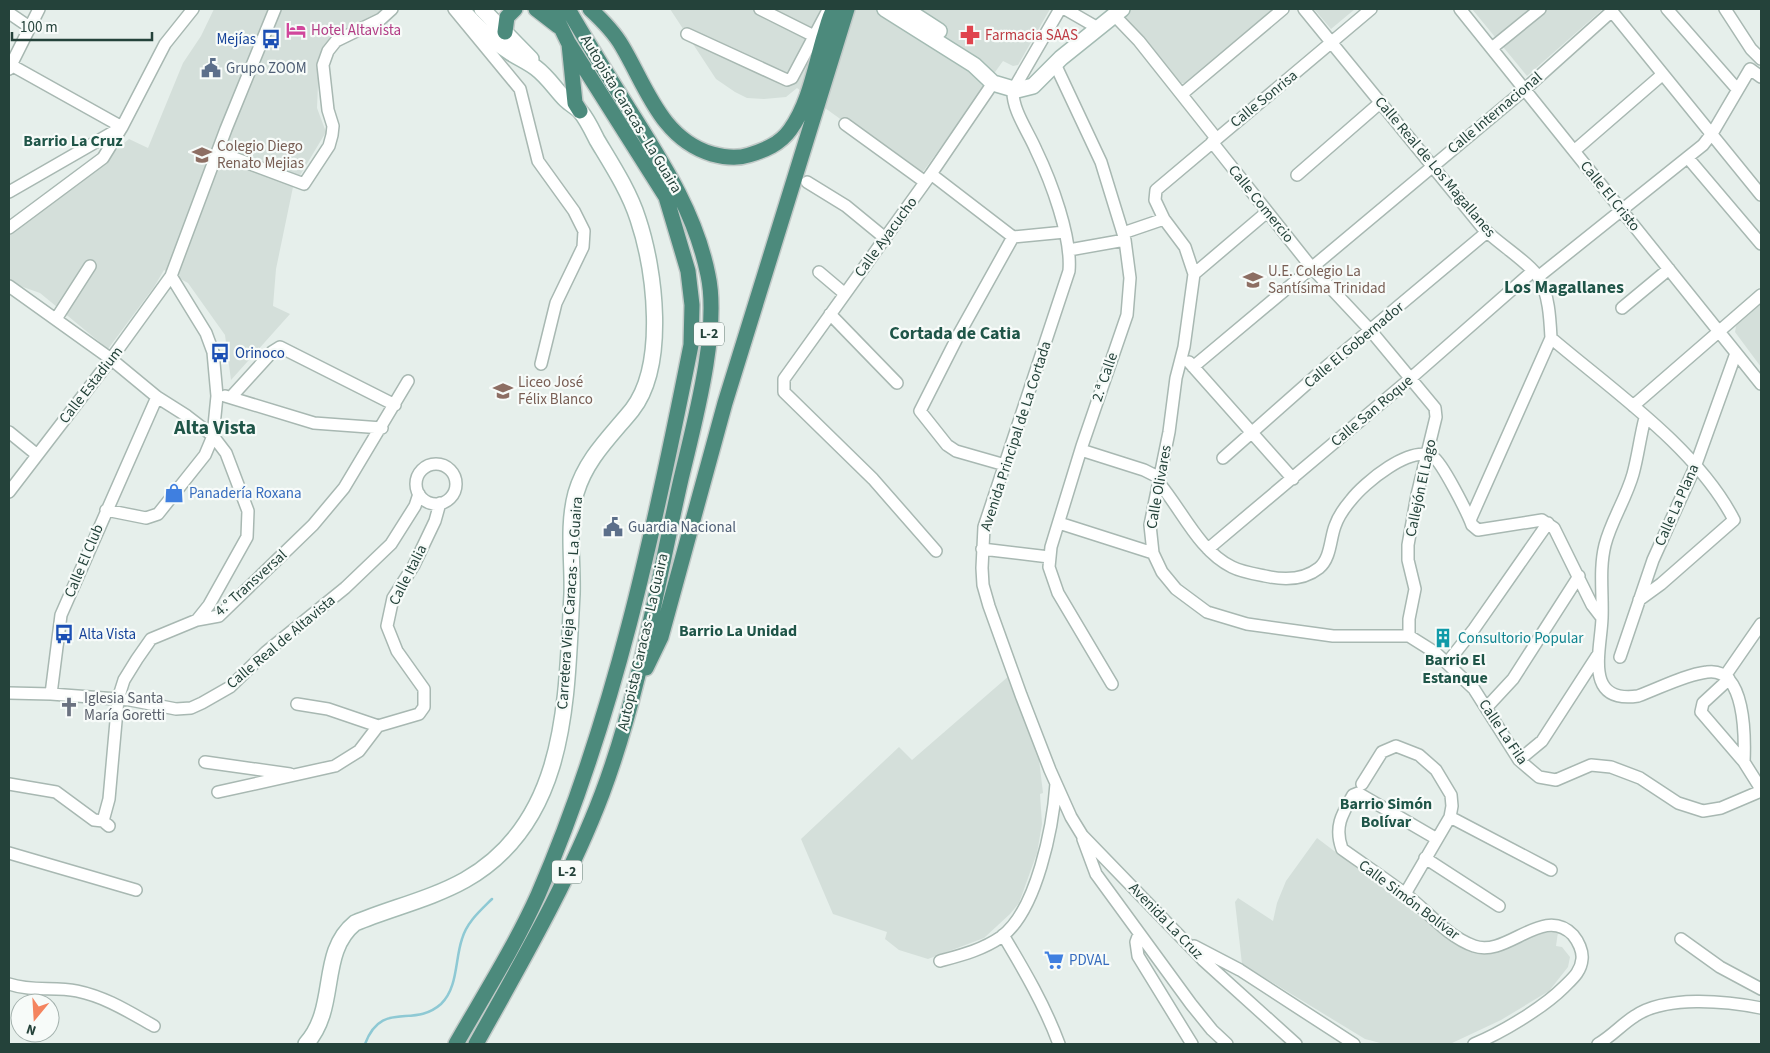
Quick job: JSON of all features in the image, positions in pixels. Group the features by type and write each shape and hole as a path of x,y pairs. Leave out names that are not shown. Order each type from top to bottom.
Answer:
{"highway":[{"path":"505,32 507,17 515,9"},
{"path":"536,9 566,36 574,103 580,111"},
{"name":"Autopista Caracas - La Guaira","path":"456,1044 508,953 537,896 595,747 629,628 691,345 692,305 688,271 666,197 566,36 552,9"},
{"name":"Autopista Caracas - La Guaira","path":"476,1044 527,951 577,851 602,795 635,689 703,375 710,312 709,279 704,255 679,191 568,9"},
{"path":"590,9 610,28 622,45 649,100 671,127 682,138 706,152 732,157 746,156 766,149 780,142 790,131 804,101 834,9"},
{"path":"635,689 661,637 730,385 846,9"}],"main road":[{"path":"461,9 496,42 535,67"},
{"path":"482,9 526,52 535,67"},
{"path":"885,9 988,78 1014,90 1033,86 1055,64 1118,12"},
{"path":"905,9 974,55 988,78"},
{"name":"Carretera Vieja Caracas - La Guaira","path":"306,1044 323,1018 335,950 346,930 355,922 443,890 481,869 497,855 531,817 548,782 558,747 566,672 574,500 579,482 589,462 634,408 650,368 654,316 652,278 639,220 628,192 580,111 567,101 535,67"}],"street":[{"path":"39,9 28,26 10,67 122,127"},
{"path":"9,228 103,158 122,127 165,44 193,9"},
{"name":"Calle Estadium","path":"9,492 36,454 111,360 171,276 275,9"},
{"path":"218,152 304,184 329,146 332,135 333,126 328,110 323,66 328,51 336,41 381,19 392,9"},
{"path":"454,9 520,89 538,161 574,211 584,230 583,247 556,303 540,364"},
{"path":"760,9 814,36"},
{"path":"687,34 781,78 792,78 829,9"},
{"path":"1014,90 1060,9"},
{"path":"1065,9 1098,28"},
{"path":"1182,94 1283,9"},
{"name":"Calle Real de Los Magallanes","path":"1304,9 1487,232 1536,274"},
{"name":"Calle Sonrisa","path":"1156,190 1332,44 1371,9"},
{"name":"Calle El Cristo","path":"1460,9 1761,384"},
{"path":"1492,48 1540,9"},
{"path":"1667,9 1737,89"},
{"path":"1725,9 1751,49 1761,59"},
{"path":"1610,10 1761,194"},
{"name":"Calle Internacional","path":"1193,367 1524,90 1610,10"},
{"name":"Calle Comercio","path":"1118,12 1139,42 1182,94 1267,212 1312,268 1371,331 1411,378"},
{"path":"9,13 28,26"},
{"name":"2.ª Calle","path":"1055,64 1101,162 1124,236 1130,278 1129,310 1081,450 1049,557 1052,582 1112,684"},
{"name":"Calle San Roque","path":"1208,549 1536,274 1688,158 1712,135 1750,69 1761,76"},
{"path":"1574,152 1663,74"},
{"name":"Calle Ayacucho","path":"936,550 873,479 784,392 784,380 928,178 988,78"},
{"name":"Avenida Principal de La Cortada","path":"1014,90 1013,101 1039,155 1065,232 1069,250 1070,271 984,527 982,549 983,584 989,606 1056,783"},
{"path":"1297,175 1382,102"},
{"path":"846,124 1014,237 1065,232"},
{"path":"9,192 122,127"},
{"path":"1688,158 1761,244"},
{"path":"807,182 846,206 886,238"},
{"name":"Calle Olivares","path":"1156,190 1155,200 1164,219 1185,248 1194,274 1183,355 1176,378 1150,525 1153,553 1162,572 1176,589 1196,606 1220,617 1286,631 1332,636 1409,636"},
{"path":"1194,274 1267,212"},
{"path":"1069,250 1124,236 1164,219"},
{"name":"Calle El Gobernador","path":"1223,458 1487,232"},
{"path":"1004,465 956,451 947,445 920,411 959,334 1014,237"},
{"path":"56,320 90,266"},
{"path":"1622,308 1669,269"},
{"path":"819,272 845,294"},
{"path":"1471,518 1551,338 1544,289 1536,274"},
{"name":"Calle El Club","path":"51,694 60,616 106,510 146,518 158,514 204,455 213,436 217,396 213,352 206,333 171,276"},
{"path":"9,286 213,436 226,453 248,511 249,526 242,550 208,605 196,620"},
{"path":"1632,406 1761,295"},
{"path":"830,314 897,383"},
{"path":"1551,338 1618,391 1695,467 1724,501 1734,520 1661,584 1639,600"},
{"path":"232,396 272,352 280,347 395,405"},
{"name":"Calle La Plana","path":"1620,657 1669,521 1695,467 1736,353"},
{"path":"1183,355 1251,434 1293,479"},
{"name":"Callejón El Lago","path":"1409,636 1409,619 1415,589 1408,560 1408,545 1417,495 1437,411 1411,378"},
{"name":"4.° Transversal","path":"9,784 56,792 96,822 106,823 118,700 124,680 152,639 196,620 219,616 312,525 344,488 354,469 382,428 408,381"},
{"path":"217,396 232,396 314,423 382,428"},
{"path":"106,510 158,397"},
{"path":"1645,418 1633,476 1604,551 1601,569 1602,618 1597,670 1604,686 1611,693 1626,698 1638,696 1707,672 1727,677"},
{"path":"9,432 36,454"},
{"path":"1081,450 1144,470 1159,480 1208,549 1224,562 1242,571 1282,579 1309,574 1324,562 1336,523 1351,499 1397,462 1418,454 1428,454 1440,464 1472,525 1478,530 1535,521 1548,523 1554,528 1592,605 1602,618"},
{"path":"430,465 442,465 452,473 456,485 451,497 440,503 428,502 419,494 416,480 419,474 430,465"},
{"name":"Calle Real de Altavista","path":"9,694 51,694 118,700 176,709 192,708 230,687 266,652 346,588 391,544 415,506 419,494"},
{"name":"Calle Italia","path":"378,726 419,714 424,708 424,689 397,651 387,626 393,598 414,565 435,520 440,503"},
{"path":"1059,523 1153,553"},
{"path":"1409,636 1447,663 1474,629 1548,523"},
{"path":"982,549 1049,557"},
{"path":"1487,707 1512,679 1579,576"},
{"path":"1761,624 1727,677 1703,703 1701,712 1744,762 1761,790"},
{"path":"1519,760 1542,741 1598,654"},
{"name":"Calle La Fila","path":"1447,663 1474,689 1519,760 1539,777 1549,780 1563,778 1591,765 1611,767 1640,778 1678,803 1703,811 1721,808 1761,790"},
{"path":"1727,677 1742,711 1745,730 1744,762"},
{"path":"218,792 335,766 359,751 378,726 328,709 297,704"},
{"path":"1406,894 1450,817 1451,795 1436,770 1419,755 1408,749 1396,746 1382,752 1360,789 1437,839"},
{"path":"206,762 299,775"},
{"path":"940,961 982,948 1003,936 1016,920 1028,898 1042,862 1054,817 1056,783"},
{"name":"Avenida La Cruz","path":"1056,783 1082,835 1233,988 1259,1009 1296,1044"},
{"name":"Calle Simón Bolívar","path":"1360,789 1353,795 1338,826 1338,838 1342,849 1406,894 1445,929 1475,947 1492,947 1534,928 1550,925 1565,928 1575,936 1580,946 1582,955 1580,969 1556,995 1542,1006 1474,1044"},
{"path":"1450,817 1551,870"},
{"path":"1082,835 1096,874 1207,1023 1228,1044"},
{"path":"9,853 136,890"},
{"path":"1425,858 1499,906"},
{"path":"1139,934 1136,942 1138,956 1192,1044"},
{"path":"1003,936 1022,968 1053,1028 1059,1044"},
{"path":"1682,939 1720,967 1761,989"},
{"path":"1188,943 1240,970 1354,1044"},
{"path":"9,984 25,989 76,991 115,1003 154,1026"},
{"path":"1598,1044 1635,1016 1659,1006 1727,1002 1761,1008"}],"shaded area":[{"path":"214,9 392,9 363,26 319,61 317,108 326,132 293,187 276,269 273,306 290,314 231,380 225,335 188,283 164,270 154,287 108,349 40,293 9,282 9,234 48,206 129,139 148,148 183,63 201,36"},
{"path":"670,9 1050,9 1018,65 1013,66 1003,61 920,176 797,88 786,97 764,99 747,98 735,92 716,79"},
{"path":"1103,9 1277,9 1189,84 1181,83 1129,22"},
{"path":"1314,9 1355,9 1331,29"},
{"path":"1472,9 1603,9 1527,76"},
{"path":"1761,304 1761,367 1735,332 1736,326"},
{"path":"1010,675 1038,751 1043,793 1040,794 1042,824 1037,853 1019,903 984,938 928,959 899,950 885,939 887,932 833,914 801,839 899,747 912,760"},
{"path":"1317,838 1461,947 1478,953 1495,952 1539,933 1558,932 1556,946 1562,947 1570,957 1568,967 1549,991 1501,1020 1450,1044 1384,1044 1365,1039 1242,964 1235,902 1238,898 1273,921 1277,903 1286,881"}],"waterway":[{"path":"365,1044 372,1030 380,1022 389,1018 420,1014 430,1011 441,1004 453,982 464,933 474,917 492,899"}],"place":[{"name":"Hotel Altavista","path":"296,30"},
{"name":"Farmacia SAAS","path":"970,35"},
{"name":"Mejías","path":"271,39"},
{"name":"Grupo ZOOM","path":"211,68"},
{"name":"Colegio Diego Renato Mejias","path":"202,155"},
{"name":"U.E. Colegio La Santísima Trinidad","path":"1253,280"},
{"name":"Orinoco","path":"220,353"},
{"name":"Liceo José Félix Blanco","path":"503,391"},
{"name":"Panadería Roxana","path":"174,493"},
{"name":"Guardia Nacional","path":"613,527"},
{"name":"Alta Vista","path":"64,634"},
{"name":"Consultorio Popular","path":"1443,638"},
{"name":"Iglesia Santa María Goretti","path":"69,707"},
{"name":"PDVAL","path":"1054,960"}],"district":[{"name":"Barrio La Cruz","path":"73,141"},
{"name":"Los Magallanes","path":"1564,287"},
{"name":"Cortada de Catia","path":"955,333"},
{"name":"Alta Vista","path":"215,428"},
{"name":"Barrio La Unidad","path":"738,631"},
{"name":"Barrio El Estanque","path":"1455,669"},
{"name":"Barrio Simón Bolívar","path":"1386,813"}]}
